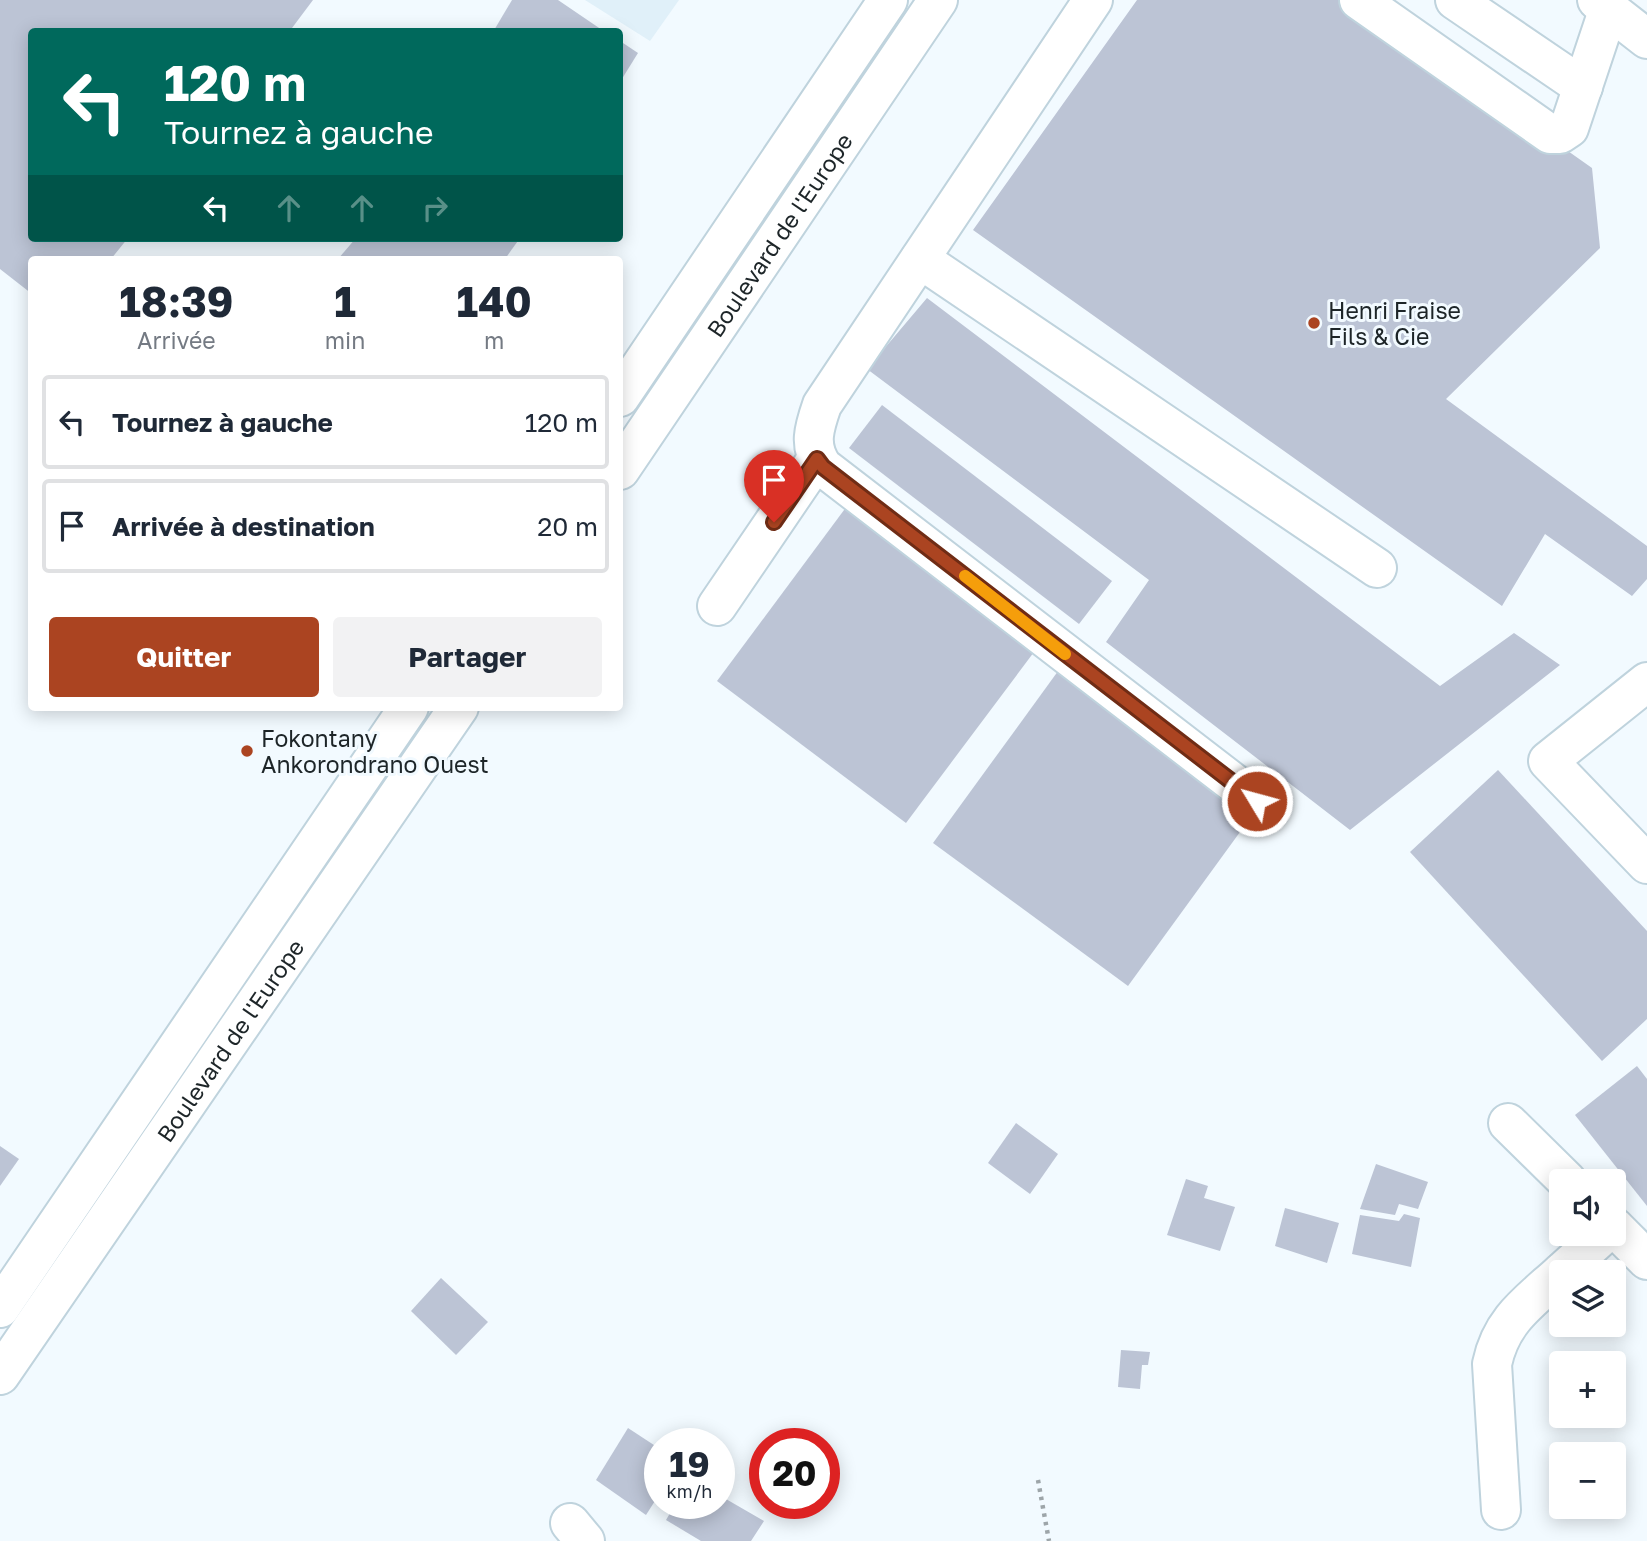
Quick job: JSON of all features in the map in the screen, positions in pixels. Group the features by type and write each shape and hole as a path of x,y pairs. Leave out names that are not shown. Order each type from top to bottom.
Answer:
{"main road":[{"name":"Boulevard de l'Europe","path":"623,393 888,0"},
{"name":"Boulevard de l'Europe","path":"623,466 937,0"},
{"path":"1093,0 822,405 813,431 817,459 823,467 1257,801"},
{"path":"1359,0 1550,134 1560,134 1569,128 1583,87 1603,4 1647,39"},
{"path":"1455,0 1583,87"},
{"path":"920,259 1377,568"},
{"path":"717,606 817,459"},
{"path":"1647,682 1548,761 1647,864"},
{"name":"Boulevard de l'Europe","path":"0,1308 406,711"},
{"name":"Boulevard de l'Europe","path":"0,1375 456,711"},
{"path":"1508,1123 1555,1169"},
{"path":"1626,1239 1647,1260"},
{"path":"1576,1260 1591,1246"},
{"path":"1501,1510 1492,1364 1496,1343 1507,1323 1549,1285"}],"path":[{"path":"1038,1480 1049,1541"}],"shaded area":[{"path":"585,0 679,0 650,41"}],"building":[{"path":"0,0 313,0 292,28 28,28 28,242 125,242 113,256 28,256 28,291 0,269"},
{"path":"512,0 558,0 599,28 495,28"},
{"name":"Henri Fraise Fils & Cie","path":"1137,0 1354,0 1592,168 1600,248 1446,399 1647,546 1647,579 1632,596 1545,534 1502,606 973,230"},
{"path":"623,43 638,53 623,77"},
{"path":"353,242 517,242 507,256 341,256"},
{"path":"927,298 1440,686 1514,633 1560,665 1350,830 1106,642 1149,580 867,369"},
{"path":"882,405 1112,581 1079,624 849,448"},
{"path":"847,506 1037,648 906,823 717,681"},
{"path":"1061,667 1256,810 1128,986 933,843"},
{"path":"1498,770 1647,931 1647,1019 1602,1061 1410,852"},
{"path":"1637,1066 1647,1079 1647,1206 1626,1179 1626,1169 1618,1169 1575,1115"},
{"path":"1016,1123 1058,1154 1030,1194 988,1163"},
{"path":"0,1146 19,1159 0,1186"},
{"path":"1376,1164 1428,1182 1418,1209 1399,1204 1395,1215 1360,1209"},
{"path":"1186,1179 1208,1186 1204,1198 1235,1207 1220,1251 1167,1235"},
{"path":"1285,1208 1339,1223 1327,1263 1275,1246"},
{"path":"1404,1214 1420,1218 1411,1267 1352,1254 1360,1215 1399,1221"},
{"path":"441,1278 488,1322 456,1355 411,1311"},
{"path":"1121,1350 1150,1352 1148,1365 1142,1365 1140,1389 1118,1387"},
{"path":"628,1428 644,1438 644,1514 596,1480"},
{"path":"735,1504 749,1512 749,1519 764,1521 751,1541 701,1541 666,1520 735,1519"}],"slow traffic":[{"path":"965,576 1065,654"}],"place":[{"name":"Henri Fraise Fils & Cie","path":"1314,323"},
{"name":"Fokontany Ankorondrano Ouest","path":"247,751"}],"route":[{"path":"774,522 817,459 823,467 1257,801"}]}
